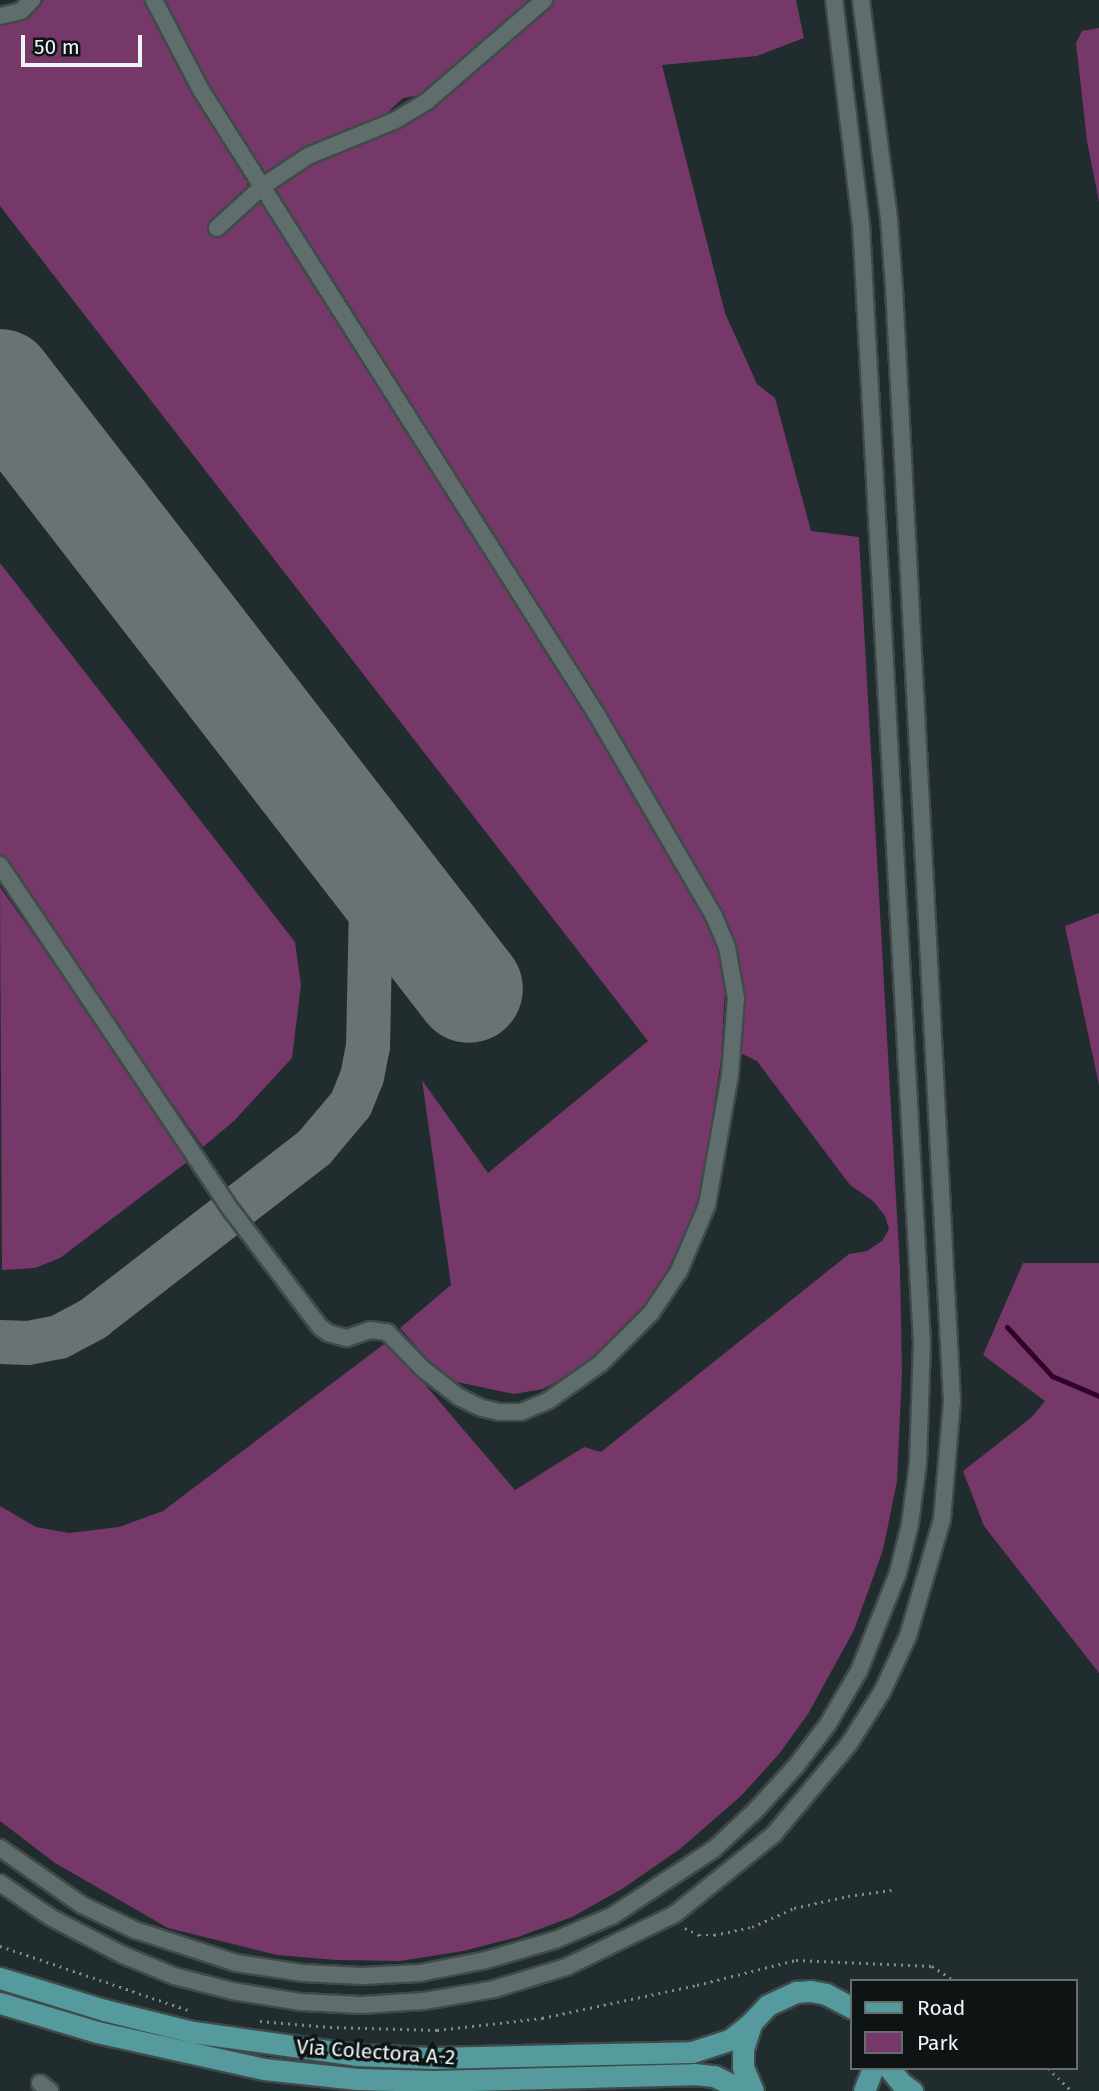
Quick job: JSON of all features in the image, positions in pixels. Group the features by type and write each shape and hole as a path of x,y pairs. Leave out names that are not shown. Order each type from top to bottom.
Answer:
{"main road":[{"name":"Vía Colectora A-2","path":"0,1978 104,2010 193,2032 356,2055 433,2058 692,2052 730,2039 768,2005 796,1992 826,1994 850,2007"},
{"name":"Vía Colectora A-2","path":"0,2003 97,2032 264,2069 357,2079 433,2081 694,2074 714,2077 745,2091"},
{"path":"752,2022 743,2049 743,2067 753,2091"},
{"path":"864,2091 872,2070"},
{"path":"891,2070 912,2091"}],"lane":[{"path":"0,16 21,11 32,0"},
{"path":"0,865 232,1211 328,1334 348,1338 370,1330 387,1332 423,1369 459,1397 482,1408 500,1412 521,1412 550,1400 601,1363 651,1313 679,1271 707,1205 730,1074 736,998 727,947 715,916 551,638 201,90 154,0"},
{"path":"217,228 263,186 308,156 396,120 426,102 544,0"},
{"path":"0,1847 82,1905 147,1935 236,1963 303,1973 362,1976 420,1973 486,1960 555,1941 612,1916 714,1850 796,1766 828,1724 859,1671 898,1573 910,1524 918,1463 922,1343 862,225 834,0"},
{"path":"0,1883 83,1937 174,1976 232,1991 301,2001 362,2005 424,2001 494,1989 566,1967 675,1914 774,1834 849,1744 882,1692 908,1636 942,1520 952,1402 910,554 889,219 862,0"}],"path":[{"path":"675,1914 684,1927 699,1935 715,1935 752,1927 794,1908 848,1896 892,1891"},
{"path":"1050,2070 1072,2091"}],"green space":[{"path":"44,0 145,0 194,97 248,179 247,190 208,226 217,235 256,199 263,200 551,655 708,926 717,947 725,991 721,1060 699,1204 653,1297 589,1364 543,1389 514,1394 457,1382 438,1371 400,1328 451,1285 422,1080 488,1173 648,1041 0,206 0,24 19,22"},
{"path":"165,0 796,0 804,38 757,56 662,65 725,313 757,384 775,398 811,531 859,537 900,1269 902,1371 897,1481 883,1550 854,1630 808,1714 779,1754 741,1796 680,1849 622,1889 572,1917 518,1937 463,1951 400,1961 336,1960 277,1955 168,1928 55,1863 0,1821 0,1506 36,1527 69,1533 119,1527 163,1511 388,1341 515,1490 584,1447 601,1452 849,1254 867,1251 882,1241 889,1229 885,1216 873,1201 850,1185 757,1061 740,1053 742,1013 735,952 716,906 611,723 276,192 276,188 315,163 396,129 443,92 403,98 386,114 313,145 267,174 213,95"},
{"path":"1099,28 1099,202 1087,141 1076,43 1082,31"},
{"path":"0,563 295,942 301,985 292,1058 234,1121 203,1147 0,858"},
{"path":"0,887 191,1159 60,1258 35,1268 2,1270"},
{"path":"1099,913 1099,1085 1065,926"},
{"path":"1023,1263 1099,1263 1099,1673 984,1526 963,1471 1032,1417 1045,1401 983,1355"}],"waterway":[{"path":"1007,1327 1052,1376 1099,1396"}],"taxiway":[{"path":"0,1342 28,1343 59,1337 94,1318 314,1148 351,1104 362,1077 368,1047 371,903 361,860 333,815"}],"runway":[{"path":"0,383 469,989"}]}
